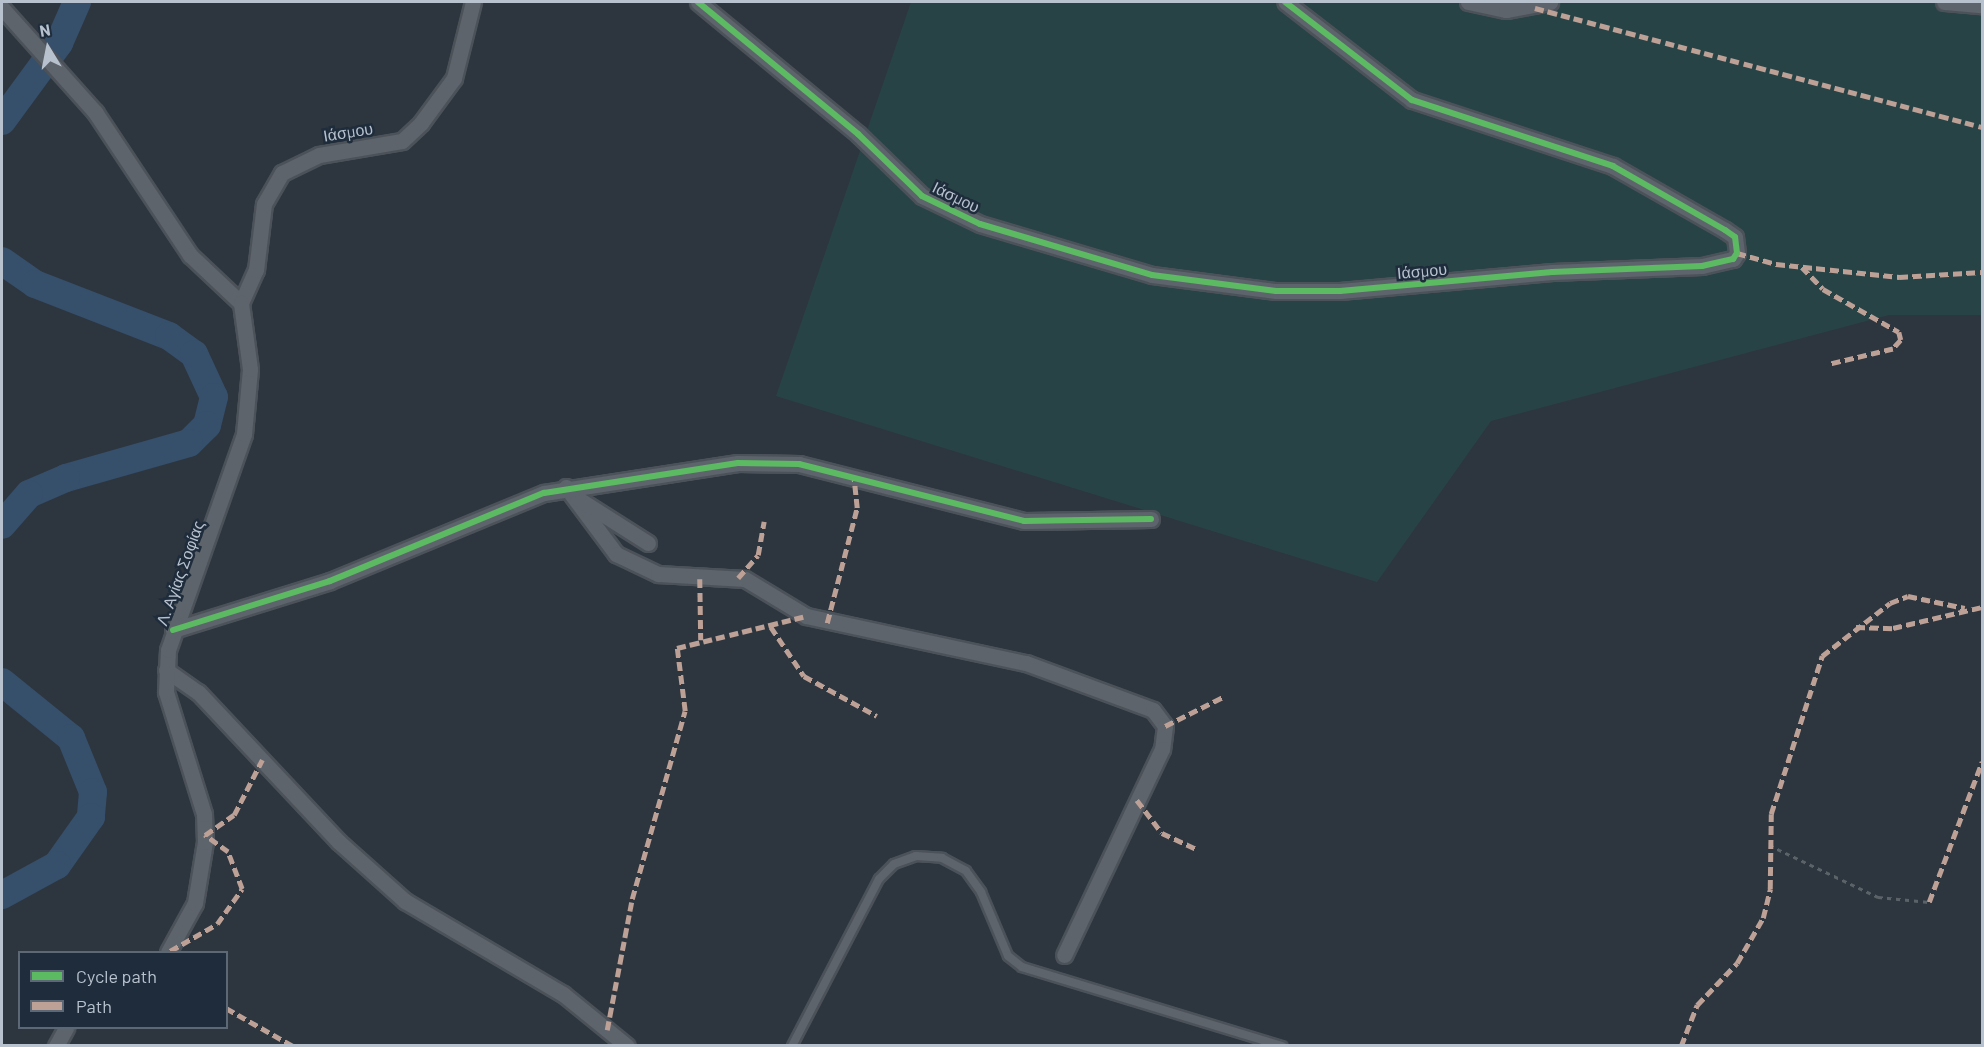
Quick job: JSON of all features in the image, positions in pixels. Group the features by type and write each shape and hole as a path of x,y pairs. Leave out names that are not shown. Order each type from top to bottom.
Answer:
{"street":[{"name":"Ιάσμου","path":"240,303 256,270 264,204 282,173 320,155 402,141 421,123 454,78 473,2"},
{"name":"Ιάσμου","path":"699,2 858,134 921,196 980,224 1152,275 1265,290 1340,291 1552,272 1702,266 1733,259 1737,253 1735,237 1613,166 1412,100 1285,2"},
{"path":"1468,2 1506,10 1550,2"},
{"path":"1944,2 1983,5"},
{"path":"2,8 71,82 190,255 240,303"},
{"name":"Λ. Αγίας Σοφίας","path":"169,951 195,903 205,842 204,814 166,692 166,670 173,630 244,434 250,369 240,303"},
{"path":"173,630 330,580 569,490 770,461 1024,520 1151,519"},
{"path":"569,490 648,543"},
{"path":"569,490 615,554 658,574 744,579 806,616 1059,672 1154,710 1165,726 1162,748 1064,955"},
{"path":"166,670 198,692 339,842 405,901 563,994 627,1046"},
{"path":"56,1046 65,1029"}],"lane":[{"path":"792,1046 879,879 904,859 929,856 954,863 975,881 1003,947 1022,967 1282,1046"}],"path":[{"path":"1769,845 1878,897 1929,902"}],"green space":[{"path":"911,2 1982,2 1982,315 1889,315 1491,421 1377,582 776,396"}],"waterway":[{"path":"2,121 59,43 77,2"},
{"path":"2,261 35,284 169,336 194,354 214,397 207,425 189,443 66,478 29,494 2,525"},
{"path":"2,682 71,738 93,792 91,817 57,865 2,895"}],"marked path":[{"path":"1535,8 1982,127"},
{"path":"1737,253 1776,264 1899,277 1982,272"},
{"path":"1802,267 1823,289 1899,332 1901,340 1893,349 1830,364"},
{"path":"827,623 857,508 854,478"},
{"path":"738,578 758,555 764,522"},
{"path":"700,579 701,640"},
{"path":"1681,1046 1697,1005 1737,963 1763,918 1770,889 1771,814 1822,656 1890,603 1908,596 1965,608"},
{"path":"1856,627 1893,628 1982,607"},
{"path":"607,1030 632,899 685,711 677,648 806,616"},
{"path":"771,627 804,676 877,716"},
{"path":"1165,726 1225,696"},
{"path":"170,951 217,924 242,889 228,852 205,835 234,815 262,760"},
{"path":"1929,902 1982,762"},
{"path":"1137,800 1162,833 1197,849"},
{"path":"228,1009 293,1046"}],"cycle path":[{"path":"698,2 858,134 922,196 980,224 1152,275 1276,291 1340,291 1552,272 1702,266 1733,259 1737,253 1735,237 1613,166 1412,100 1285,2"},
{"path":"173,630 330,581 544,493 738,463 799,464 1024,521 1151,519"}]}
